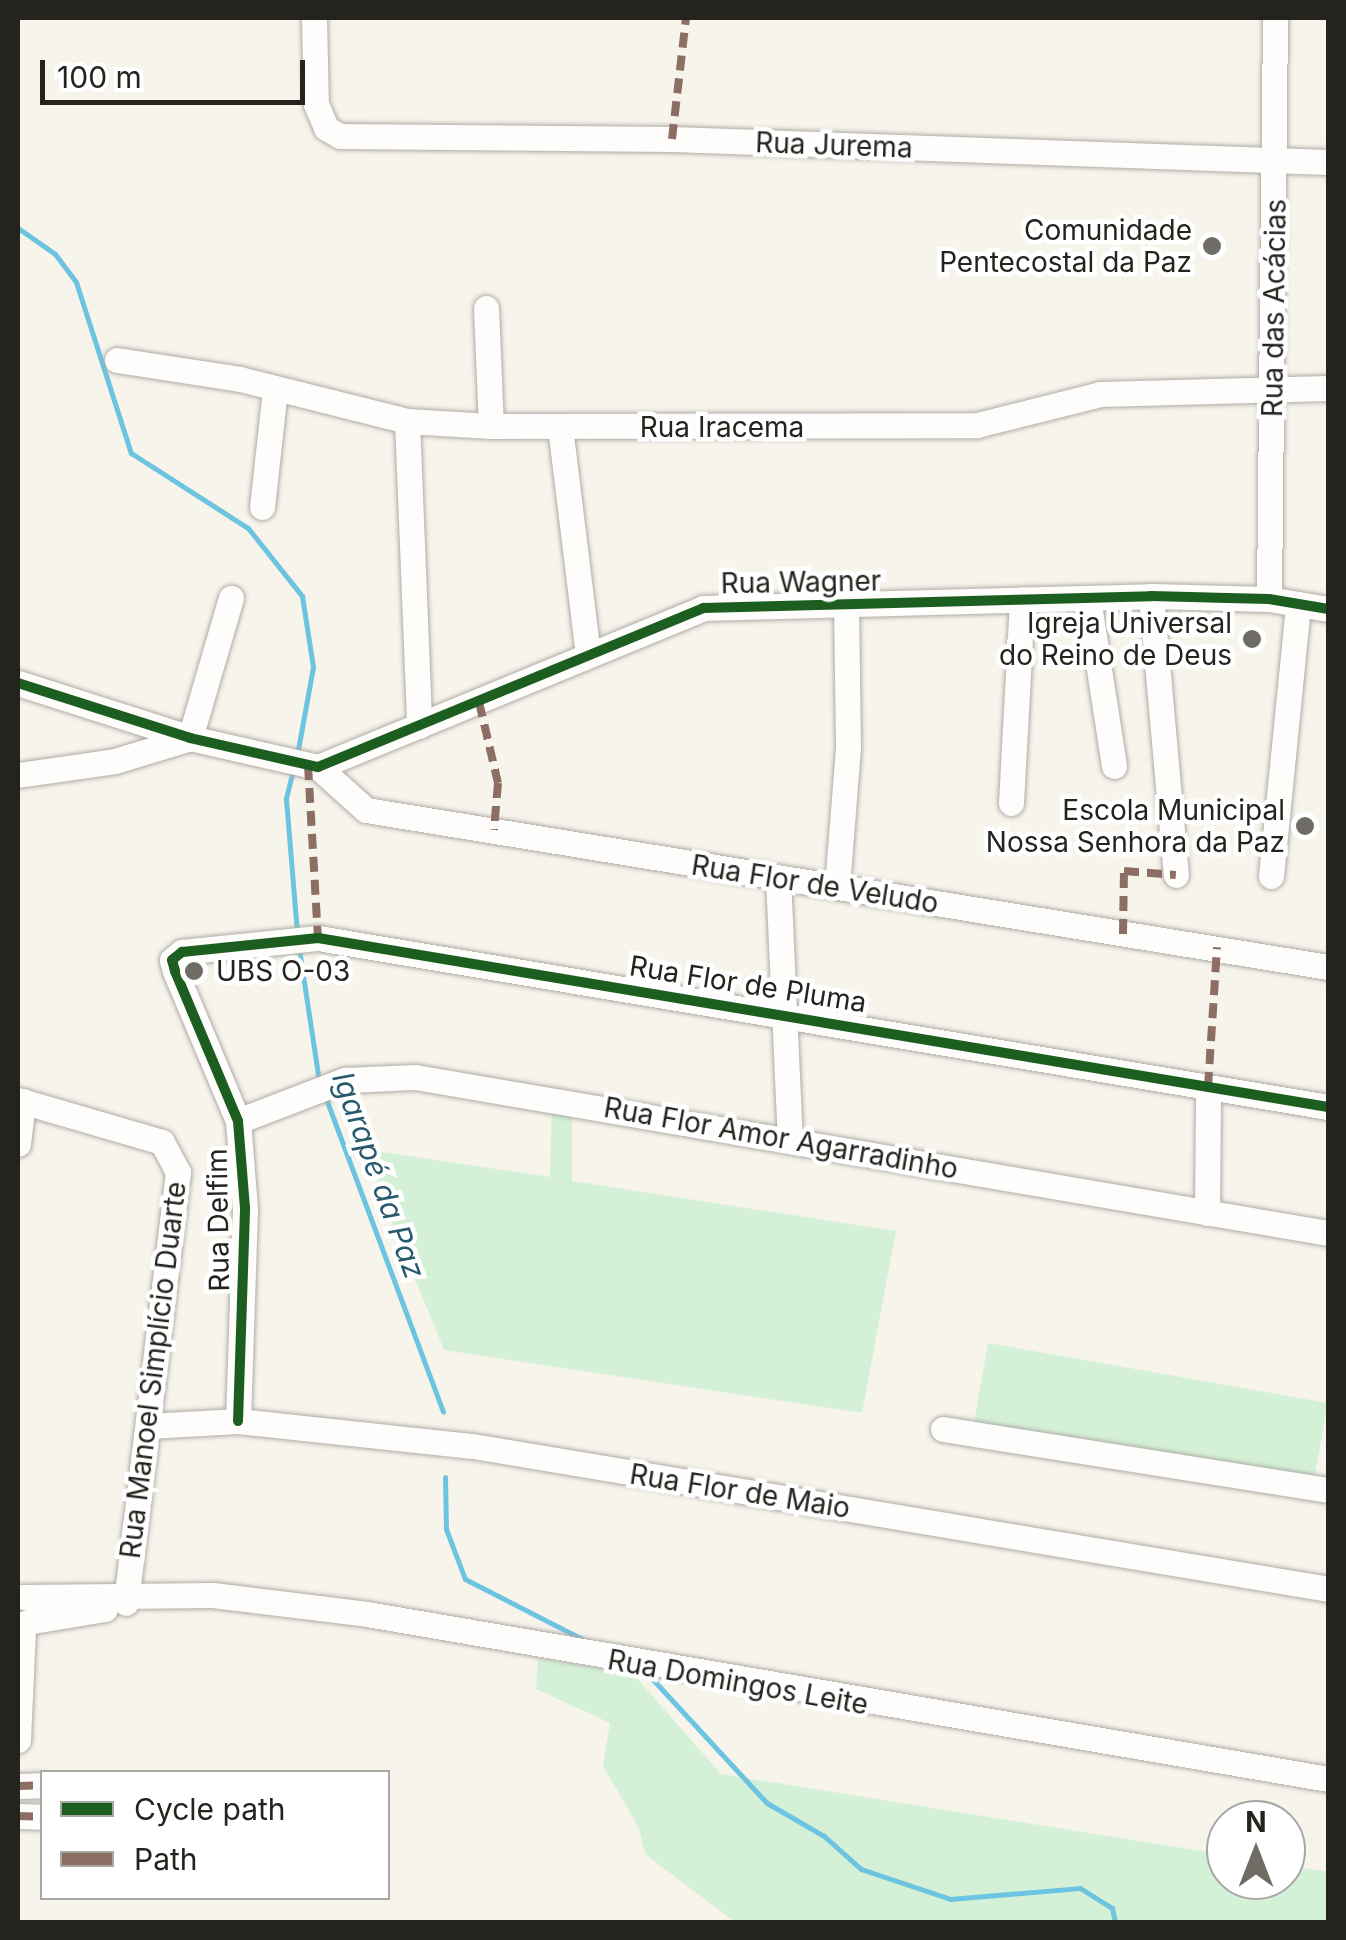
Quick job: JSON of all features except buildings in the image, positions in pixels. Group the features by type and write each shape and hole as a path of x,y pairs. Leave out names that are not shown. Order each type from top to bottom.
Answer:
{"street":[{"name":"Rua Jurema","path":"314,18 316,104 338,146 672,139 1328,162"},
{"name":"Rua das Acácias","path":"1269,600 1275,18"},
{"path":"486,308 491,426"},
{"name":"Rua Iracema","path":"117,360 275,388 407,421 491,426 977,425 1100,394 1272,386 1328,388"},
{"path":"262,507 275,388"},
{"path":"407,421 420,726"},
{"path":"560,427 588,655"},
{"path":"1151,596 1176,875"},
{"name":"Rua Wagner","path":"313,766 420,726 703,608 1151,596 1269,600 1328,610"},
{"path":"190,738 230,598"},
{"path":"1088,598 1114,766"},
{"path":"1011,804 1022,600"},
{"path":"837,887 848,746 846,604"},
{"path":"1271,876 1298,604"},
{"path":"18,683 190,738 313,766"},
{"path":"18,775 115,761 190,738"},
{"name":"Rua Flor de Veludo","path":"313,766 366,810 1328,966"},
{"path":"778,878 790,1140"},
{"name":"Rua Flor de Pluma","path":"174,971 172,960 182,952 318,938 785,1012 1328,1107"},
{"name":"Rua Delfim","path":"174,971 238,1121 245,1208 238,1421"},
{"name":"Rua Flor Amor Agarradinho","path":"238,1121 345,1080 415,1077 1328,1233"},
{"path":"1207,1213 1208,1087"},
{"path":"18,1144 20,1101"},
{"name":"Rua Manoel Simplício Duarte","path":"20,1101 162,1142 178,1172 148,1426 133,1596"},
{"name":"Rua Flor de Maio","path":"148,1426 238,1421 472,1446 1328,1589"},
{"path":"943,1430 1328,1490"},
{"name":"Rua Domingos Leite","path":"22,1615 133,1596 367,1614 596,1658 1328,1779"},
{"path":"18,1740 22,1615"}],"green space":[{"path":"552,1098 572,1102 572,1181 896,1231 862,1413 444,1350 362,1149 550,1177"},
{"path":"988,1343 1328,1403 1313,1489 973,1429"},
{"path":"538,1658 634,1675 721,1774 1206,1852 1206,1900 1306,1900 1306,1868 1328,1872 1328,1922 735,1922 645,1854 639,1828 603,1766 610,1723 536,1689"}],"waterway":[{"name":"Igarapé da Paz","path":"18,228 55,254 76,282 131,453 248,528 302,596 313,667 297,755"},
{"name":"Igarapé da Paz","path":"293,770 286,799 297,933"},
{"name":"Igarapé da Paz","path":"299,949 319,1081"},
{"name":"Igarapé da Paz","path":"325,1096 443,1412"},
{"name":"Igarapé da Paz","path":"445,1477 446,1529 465,1579 582,1639"},
{"name":"Igarapé da Paz","path":"645,1671 767,1803 824,1836 861,1869 950,1899 1080,1888 1112,1908 1115,1922"}],"marked path":[{"path":"672,139 686,18"},
{"path":"479,702 498,783 494,830"},
{"path":"308,765 318,938"},
{"path":"1123,934 1124,871 1176,875"},
{"path":"1208,1087 1217,947"},
{"path":"18,1786 40,1785"},
{"path":"18,1816 40,1817"}],"cycle path":[{"path":"18,683 190,738 318,767 703,608 1151,596 1269,599 1328,609"},
{"path":"238,1421 245,1208 238,1121 175,971 172,960 182,952 318,938 1328,1107"}],"place":[{"name":"Comunidade Pentecostal da Paz","path":"1212,246"},
{"name":"Igreja Universal do Reino de Deus","path":"1252,639"},
{"name":"Escola Municipal Nossa Senhora da Paz","path":"1305,826"},
{"name":"UBS O-03","path":"194,971"}]}
